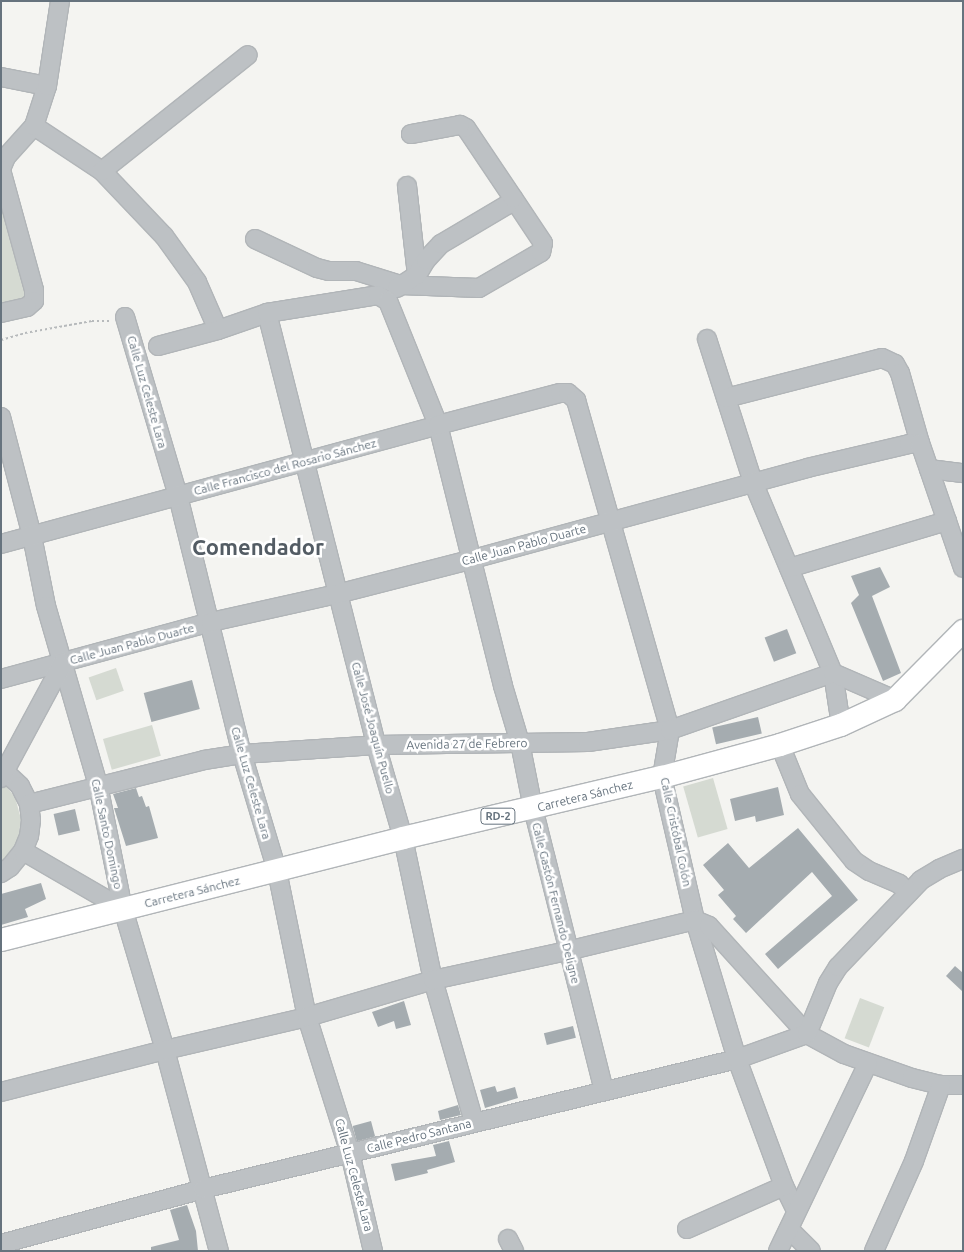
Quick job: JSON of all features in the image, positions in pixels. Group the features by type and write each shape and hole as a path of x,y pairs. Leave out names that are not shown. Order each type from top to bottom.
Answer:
{"main road":[{"name":"Carretera Sánchez","path":"1,940 403,838 662,777 780,745 841,725 895,700 963,631"}],"street":[{"path":"1,313 27,307 34,301 34,290 1,170 6,157 34,126 47,86 60,1"},
{"path":"102,171 248,55"},
{"path":"1,77 47,86"},
{"path":"255,239 317,268 329,271 356,271 401,286 479,288 540,252 543,244 466,128 460,125 412,134"},
{"path":"34,126 102,171 164,236 197,282 218,330"},
{"path":"407,186 417,275"},
{"path":"158,346 218,330 267,313 378,295 385,297 417,275 426,260 441,244 507,205 513,198"},
{"name":"Calle Gastón Fernando Deligne","path":"385,297 391,306 438,425 473,559 503,686 520,743 533,808 604,1090"},
{"name":"Calle José Joaquín Puello","path":"267,313 303,462 376,745 403,838 433,980 474,1122"},
{"name":"Calle Luz Celeste Lara","path":"125,317 178,496 211,622 242,754 277,871 307,1017 350,1153 374,1251"},
{"path":"707,339 753,482 833,673 841,725"},
{"path":"726,398 882,358 895,364 900,373 920,444 963,568"},
{"name":"Calle Francisco del Rosario Sánchez","path":"1,544 560,392 568,393"},
{"name":"Calle Cristóbal Colón","path":"568,393 576,400 670,730 662,777 695,920 737,1059 784,1186 796,1210"},
{"name":"Calle Santo Domingo","path":"1,417 32,536 46,606 98,785 123,909 204,1189 219,1251"},
{"name":"Calle Juan Pablo Duarte","path":"1,679 211,622 337,594 473,559 807,468 920,444"},
{"path":"929,469 963,472"},
{"path":"789,568 947,521"},
{"path":"1,873 10,867 23,851 29,836 31,820 29,804 20,786 3,773 62,663"},
{"path":"833,673 895,700"},
{"name":"Avenida 27 de Febrero","path":"29,804 98,785 204,760 242,754 376,745 588,742 670,730 833,673"},
{"path":"780,745 800,794 849,855 864,868 899,884 909,893"},
{"path":"23,851 123,909"},
{"path":"807,1034 828,983 838,967 921,880 963,859"},
{"path":"1,1092 164,1050 307,1017 433,980 568,951 695,920 709,926 807,1034 844,1054 912,1078 941,1085 963,1084"},
{"name":"Calle Pedro Santana","path":"1,1244 204,1189 737,1059 807,1034"},
{"path":"778,1251 868,1063"},
{"path":"874,1251 914,1161 941,1085"},
{"path":"687,1229 784,1186"},
{"path":"789,1229 811,1251"}],"path":[{"path":"1,340 25,333 92,322 106,323 125,317"}],"shaded area":[{"path":"1,198 29,301 1,308"},
{"path":"116,668 124,691 96,700 89,677"},
{"path":"152,725 161,756 112,770 103,739"},
{"path":"713,778 728,829 698,837 683,787"},
{"path":"1,780 15,797 21,819 18,841 1,863"},
{"path":"860,998 884,1007 869,1047 845,1038"}],"building":[{"path":"880,567 890,587 872,596 901,673 883,681 851,603 859,595 851,576"},
{"path":"787,629 796,653 774,662 765,638"},
{"path":"192,680 200,709 151,722 144,693"},
{"path":"758,717 762,734 716,744 712,728"},
{"path":"778,787 784,815 756,822 755,816 735,821 730,799"},
{"path":"136,788 139,797 142,796 146,807 149,806 158,838 126,846 114,808 118,808 113,794"},
{"path":"75,809 80,830 59,835 54,814"},
{"path":"798,828 858,900 778,969 765,954 832,896 812,872 746,933 733,919 736,916 718,895 724,890 703,865 728,843 749,868"},
{"path":"41,883 46,899 25,909 28,917 1,925 1,894"},
{"path":"955,966 963,973 963,992 946,976"},
{"path":"404,1001 411,1025 396,1029 394,1021 378,1027 372,1012"},
{"path":"573,1026 576,1038 547,1045 544,1033"},
{"path":"495,1086 497,1092 515,1087 518,1098 485,1108 480,1090"},
{"path":"458,1105 461,1115 440,1120 438,1111"},
{"path":"371,1121 375,1136 357,1141 353,1126"},
{"path":"449,1141 455,1162 427,1170 428,1173 395,1181 391,1164 436,1156 433,1145"},
{"path":"187,1205 196,1231 198,1251 151,1251 151,1247 179,1240 170,1210"}],"district":[{"name":"Comendador","path":"258,547"}]}
